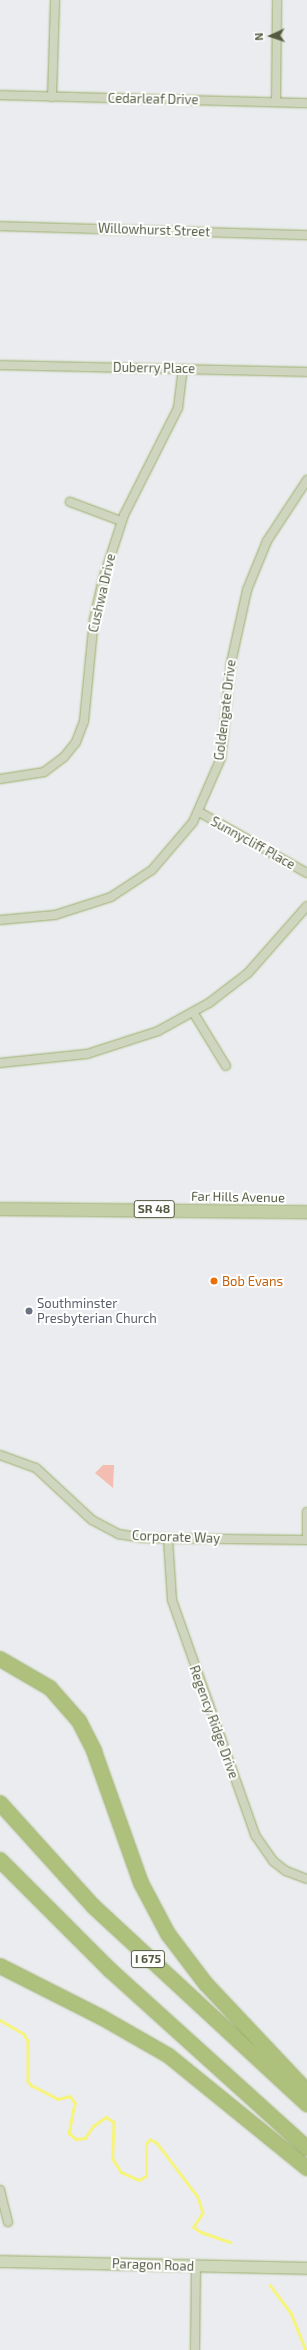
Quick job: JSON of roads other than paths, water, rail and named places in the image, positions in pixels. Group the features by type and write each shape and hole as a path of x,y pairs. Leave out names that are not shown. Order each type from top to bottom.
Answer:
{"highway":[{"path":"0,1659 50,1688 79,1721 94,1751 141,1883 168,1934 206,1984 307,2091"},
{"name":"I 675","path":"0,1803 93,1906 307,2104"},
{"name":"I 675","path":"0,1860 110,1970 307,2148"},
{"path":"0,1966 132,2034 169,2056 307,2168"}],"main road":[{"name":"Far Hills Avenue","path":"0,1209 307,1212"}],"street":[{"path":"52,97 55,0"},
{"path":"276,102 278,0"},
{"name":"Cedarleaf Drive","path":"0,95 307,103"},
{"name":"Willowhurst Street","path":"0,226 307,234"},
{"name":"Duberry Place","path":"0,365 307,372"},
{"name":"Cushwa Drive","path":"0,779 44,772 64,758 76,742 84,721 94,619 121,521 178,408 183,369"},
{"name":"Goldengate Drive","path":"0,920 67,913 123,890 166,856 199,812 221,758 232,657 246,590 267,541 307,480"},
{"path":"70,502 121,521"},
{"name":"Sunnycliff Place","path":"199,812 307,873"},
{"path":"0,1063 87,1054 137,1040 194,1012 251,970 307,906"},
{"path":"194,1012 226,1066"},
{"name":"Corporate Way","path":"0,1455 36,1468 105,1527 129,1536 168,1539 307,1540"},
{"path":"307,1512 307,1540"},
{"name":"Regency Ridge Drive","path":"168,1539 172,1600 255,1835 273,1860 286,1871 307,1879"},
{"path":"0,2190 8,2222"},
{"name":"Paragon Road","path":"0,2261 307,2268"},
{"path":"195,2350 196,2266"}],"waterway":[{"path":"0,2020 24,2034 28,2041 28,2081 31,2085 58,2099 70,2096 75,2103 69,2133 76,2139 85,2138 93,2126 106,2117 114,2122 113,2159 121,2172 139,2180 146,2176 146,2144 150,2139 157,2143 198,2197 203,2213 194,2227 201,2232 230,2242"},
{"path":"270,2285 291,2313 306,2350"}],"place":[{"name":"Bob Evans","path":"214,1281"},
{"name":"Southminster Presbyterian Church","path":"29,1311"}]}
